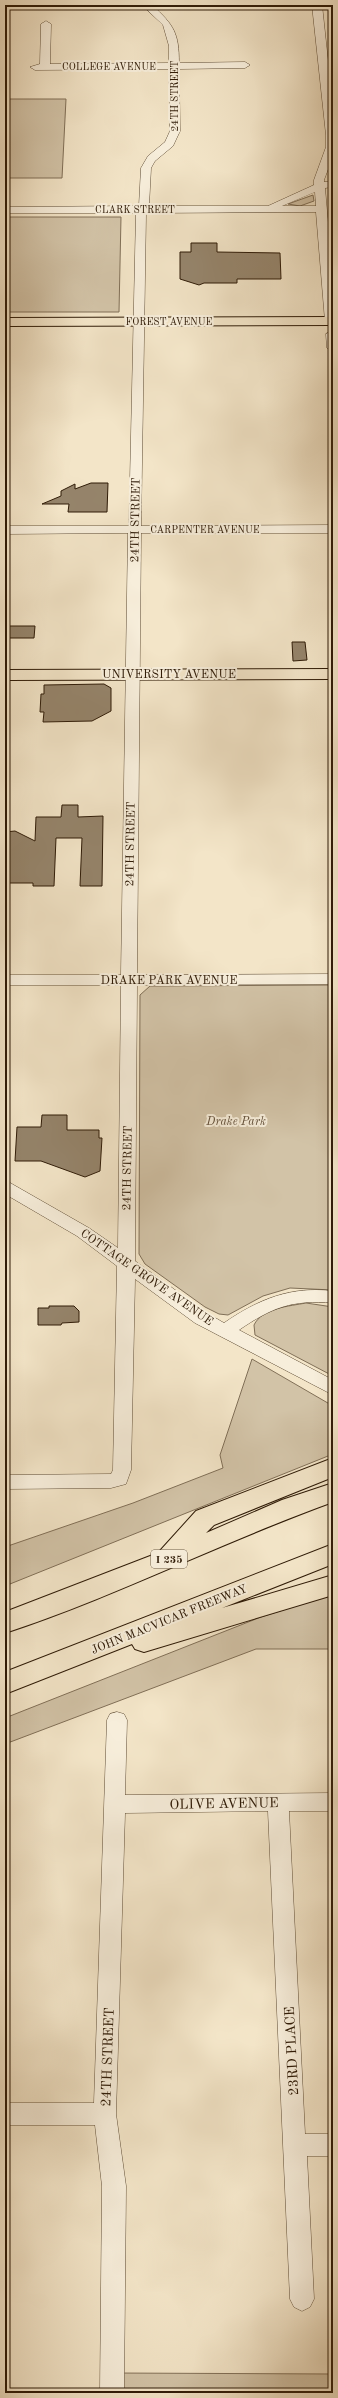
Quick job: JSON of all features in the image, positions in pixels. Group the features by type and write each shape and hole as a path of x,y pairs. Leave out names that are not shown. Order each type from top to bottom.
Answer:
{"main road":[{"name":"FOREST AVENUE","path":"5,322 138,321 332,325"},
{"name":"UNIVERSITY AVENUE","path":"5,675 333,674"},
{"path":"163,1562 205,1518 333,1466"},
{"name":"I 235","path":"5,1623 163,1562 291,1507 333,1492"},
{"name":"JOHN MACVICAR FREEWAY","path":"5,1684 333,1554"},
{"path":"5,1684 333,1585"}],"street":[{"name":"24TH STREET","path":"5,1482 111,1481 119,1479 122,1470 126,1264 132,674 138,321 142,209 145,170 148,164 165,150 172,141 175,131 174,46 167,24 147,5"},
{"path":"317,5 331,135 331,147 319,180 333,348"},
{"name":"COLLEGE AVENUE","path":"46,24 40,67 245,65"},
{"name":"CLARK STREET","path":"265,209 320,186 333,184"},
{"name":"CLARK STREET","path":"5,210 321,209"},
{"name":"CARPENTER AVENUE","path":"5,530 333,528"},
{"name":"DRAKE PARK AVENUE","path":"5,980 333,979"},
{"name":"COTTAGE GROVE AVENUE","path":"8,1190 80,1230 174,1300 225,1331 333,1388"},
{"path":"225,1331 251,1312 282,1298 316,1295 333,1297"},
{"name":"24TH STREET","path":"112,2393 114,2186 105,2114 117,1720"},
{"name":"23RD PLACE","path":"278,1802 296,2145 302,2299"},
{"name":"OLIVE AVENUE","path":"115,1804 333,1802"},
{"path":"5,2114 105,2114"},
{"path":"296,2145 333,2145"}],"green space":[{"path":"5,99 66,99 62,178 5,178"},
{"path":"313,195 314,201 300,206 288,204"},
{"path":"5,217 121,217 119,312 5,312"},
{"name":"Drake Park","path":"333,985 333,1290 290,1288 263,1296 228,1315 219,1314 205,1307 145,1264 139,1254 140,995 150,986"},
{"path":"306,1303 333,1307 333,1376 255,1335 254,1325 263,1315 277,1309"},
{"path":"252,1359 333,1406 333,1454 5,1586 5,1547 133,1503 223,1468 220,1455"},
{"path":"333,1594 333,1649 256,1649 5,1744 5,1718 261,1617"},
{"path":"113,2373 333,2374 333,2393 113,2393"}],"building":[{"path":"191,243 217,243 217,252 280,253 281,279 237,279 237,283 204,283 199,285 180,279 180,252 191,252"},
{"path":"91,483 108,483 107,512 68,512 69,504 42,504 61,496 61,491 75,484 75,489"},
{"path":"5,626 35,626 34,638 5,638"},
{"path":"292,642 305,642 307,660 293,661"},
{"path":"104,684 111,688 111,711 92,721 43,722 44,712 40,712 41,694 44,694 44,685"},
{"path":"62,805 78,805 78,817 103,816 102,886 80,886 82,838 56,838 54,886 33,886 33,883 5,883 5,832 15,831 35,841 36,817 61,817"},
{"path":"42,1115 67,1115 67,1130 99,1130 99,1138 102,1138 100,1171 85,1177 41,1161 15,1161 17,1127 41,1127"},
{"path":"49,1306 74,1306 79,1311 79,1322 62,1323 61,1325 38,1325 38,1308 49,1308"}]}
